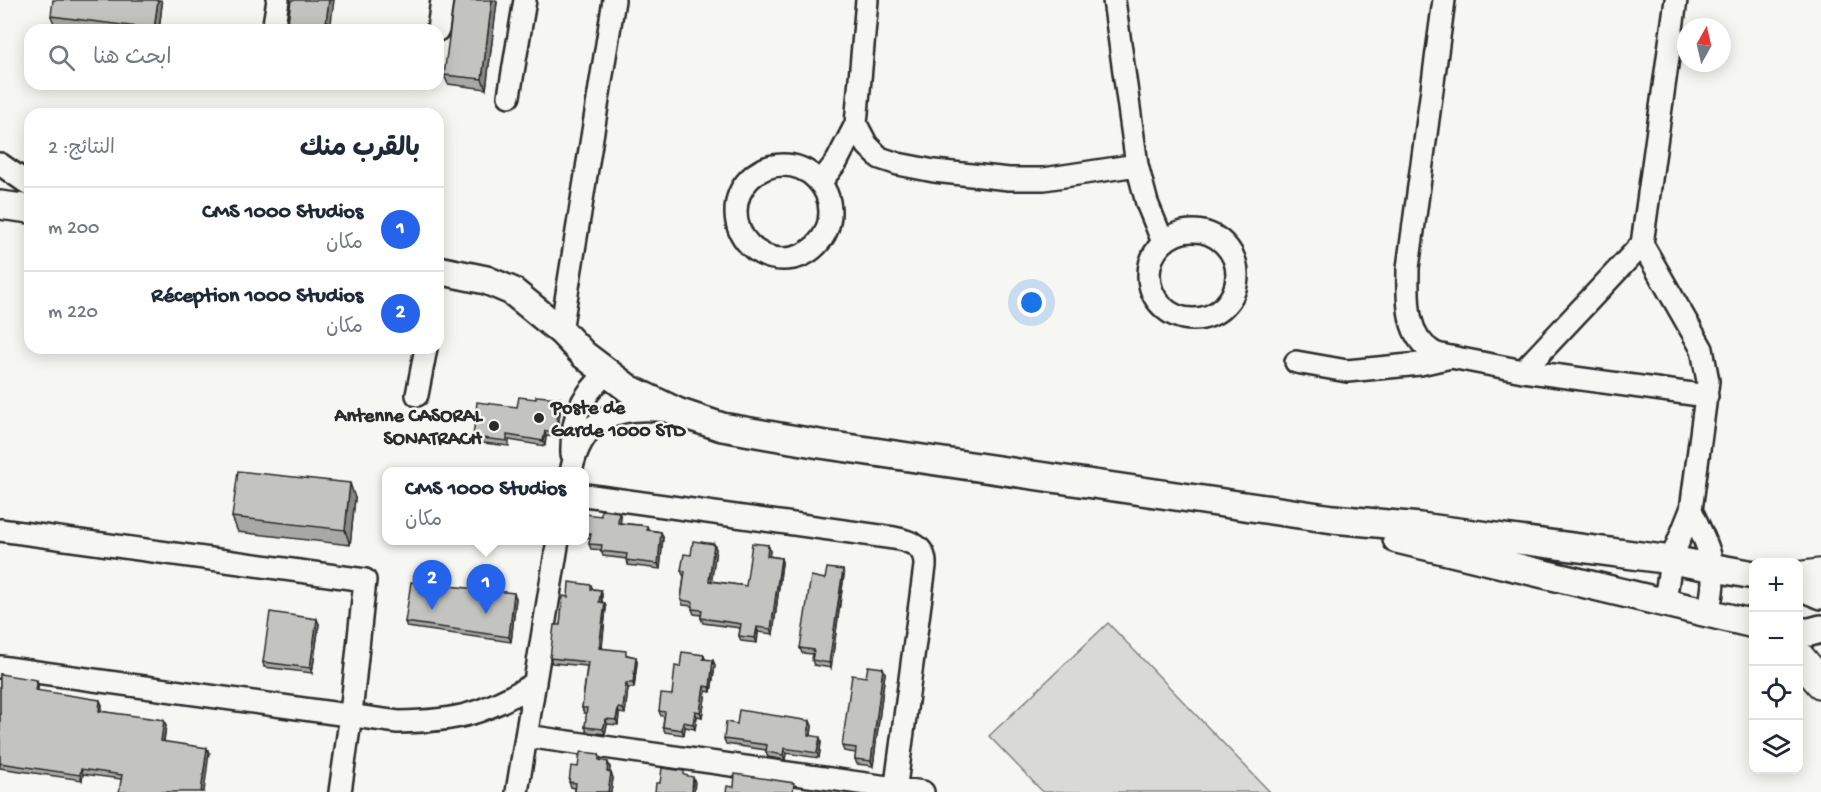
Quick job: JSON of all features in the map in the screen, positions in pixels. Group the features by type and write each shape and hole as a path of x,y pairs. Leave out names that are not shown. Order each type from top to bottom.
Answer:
{"main road":[{"path":"1803,576 1821,574"},
{"path":"1803,662 1821,683"}],"street":[{"path":"274,24 278,0"},
{"path":"439,24 442,0"},
{"path":"509,96 525,0"},
{"path":"561,331 614,0"},
{"path":"820,183 837,161 856,124 867,0"},
{"path":"1114,0 1137,165 1147,203 1163,242"},
{"path":"1444,0 1408,268 1407,303 1411,323 1418,337 1433,352 1451,357 1523,371 1707,396"},
{"path":"1523,371 1642,244 1676,0"},
{"path":"856,124 867,145 880,158 934,171 1009,179 1044,179 1137,165"},
{"path":"0,164 24,180"},
{"path":"781,165 802,170 820,183 827,198 830,214 826,230 818,243 805,254 789,258 773,258 758,252 745,241 738,228 737,199 744,186 754,175 766,168 781,165"},
{"path":"0,205 24,208"},
{"path":"1190,231 1205,232 1219,238 1230,249 1236,263 1238,278 1234,292 1226,305 1214,314 1200,318 1186,318 1173,314 1162,305 1149,281 1154,254 1163,242 1176,234 1190,231"},
{"path":"1642,244 1702,349 1706,364 1707,396 1691,510 1671,560 1665,602"},
{"path":"444,275 486,280 512,291 561,331 584,355 629,389 677,412 722,427 820,444 1333,519 1420,527 1671,560 1749,574"},
{"path":"417,396 425,354"},
{"path":"1296,362 1347,371 1420,364 1451,357"},
{"path":"572,466 572,437 577,413 591,387 607,373"},
{"path":"572,466 579,443 588,429 600,419 615,413 636,410 677,412"},
{"path":"589,496 894,538 919,547 924,556 925,566 895,790"},
{"path":"1691,510 1710,553 1714,568 1714,582 1708,612"},
{"path":"1333,519 1418,545 1749,623"},
{"path":"0,530 365,580 340,792"},
{"path":"517,792 557,545"},
{"path":"1803,587 1821,595"},
{"path":"1803,632 1821,629"},
{"path":"0,667 398,722 430,722 461,718 496,705 535,683"},
{"path":"526,736 895,790 923,792"}],"shaded area":[{"path":"1108,623 1270,792 1043,792 989,736"}],"building":[{"path":"53,0 158,0 155,24 114,24 51,16"},
{"path":"291,0 329,0 326,24 288,24"},
{"path":"454,0 492,0 482,79 444,75"},
{"path":"536,396 560,398 555,432 545,431 543,441 507,435 507,441 473,437 477,402 517,407 519,397 536,399"},
{"path":"238,471 350,483 345,530 232,517"},
{"path":"601,510 619,512 618,523 647,526 647,530 661,532 658,564 626,560 627,554 601,551 602,545 589,544 591,534 589,534 589,514 601,516"},
{"path":"693,541 714,544 709,581 746,586 752,543 768,545 767,556 781,558 771,629 757,627 755,638 739,636 741,624 701,618 702,610 692,609 693,602 681,600 685,571 681,570 684,554 691,555"},
{"path":"827,568 843,570 829,663 812,660 814,650 800,648 811,576 825,579"},
{"path":"411,582 514,593 509,637 405,622"},
{"path":"569,582 591,585 591,589 601,590 599,602 605,603 599,648 626,651 626,655 636,657 633,683 626,683 623,709 618,708 616,720 606,719 603,729 585,727 587,708 582,708 588,662 550,658 554,625 560,625 563,596 568,597"},
{"path":"270,612 317,619 310,668 263,662"},
{"path":"682,652 704,655 703,659 713,660 710,687 704,686 700,712 695,711 693,724 683,722 682,730 663,727 665,712 659,711 661,694 672,695 675,666 680,667"},
{"path":"868,666 883,668 871,761 855,759 856,748 842,746 852,675 866,677"},
{"path":"0,674 37,680 35,690 100,700 99,711 164,720 161,741 207,748 201,792 119,792 122,775 81,769 80,775 0,763"},
{"path":"739,710 810,721 808,735 820,737 817,753 784,748 783,755 766,752 767,745 724,739 726,722 737,724"},
{"path":"582,752 599,754 599,760 608,762 607,772 611,773 608,792 575,792 576,783 569,782 571,766 578,767"},
{"path":"662,768 684,771 684,775 693,777 692,792 655,792 656,783 660,783"},
{"path":"735,774 794,783 793,792 726,792 727,786 734,787"}],"place":[{"name":"Poste de Garde 1000 STD","path":"539,418"},
{"name":"Antenne CASORAL SONATRACH","path":"494,426"},
{"name":"Réception 1000 Studios","path":"432,610"},
{"name":"CMS 1000 Studios","path":"486,614"}]}
